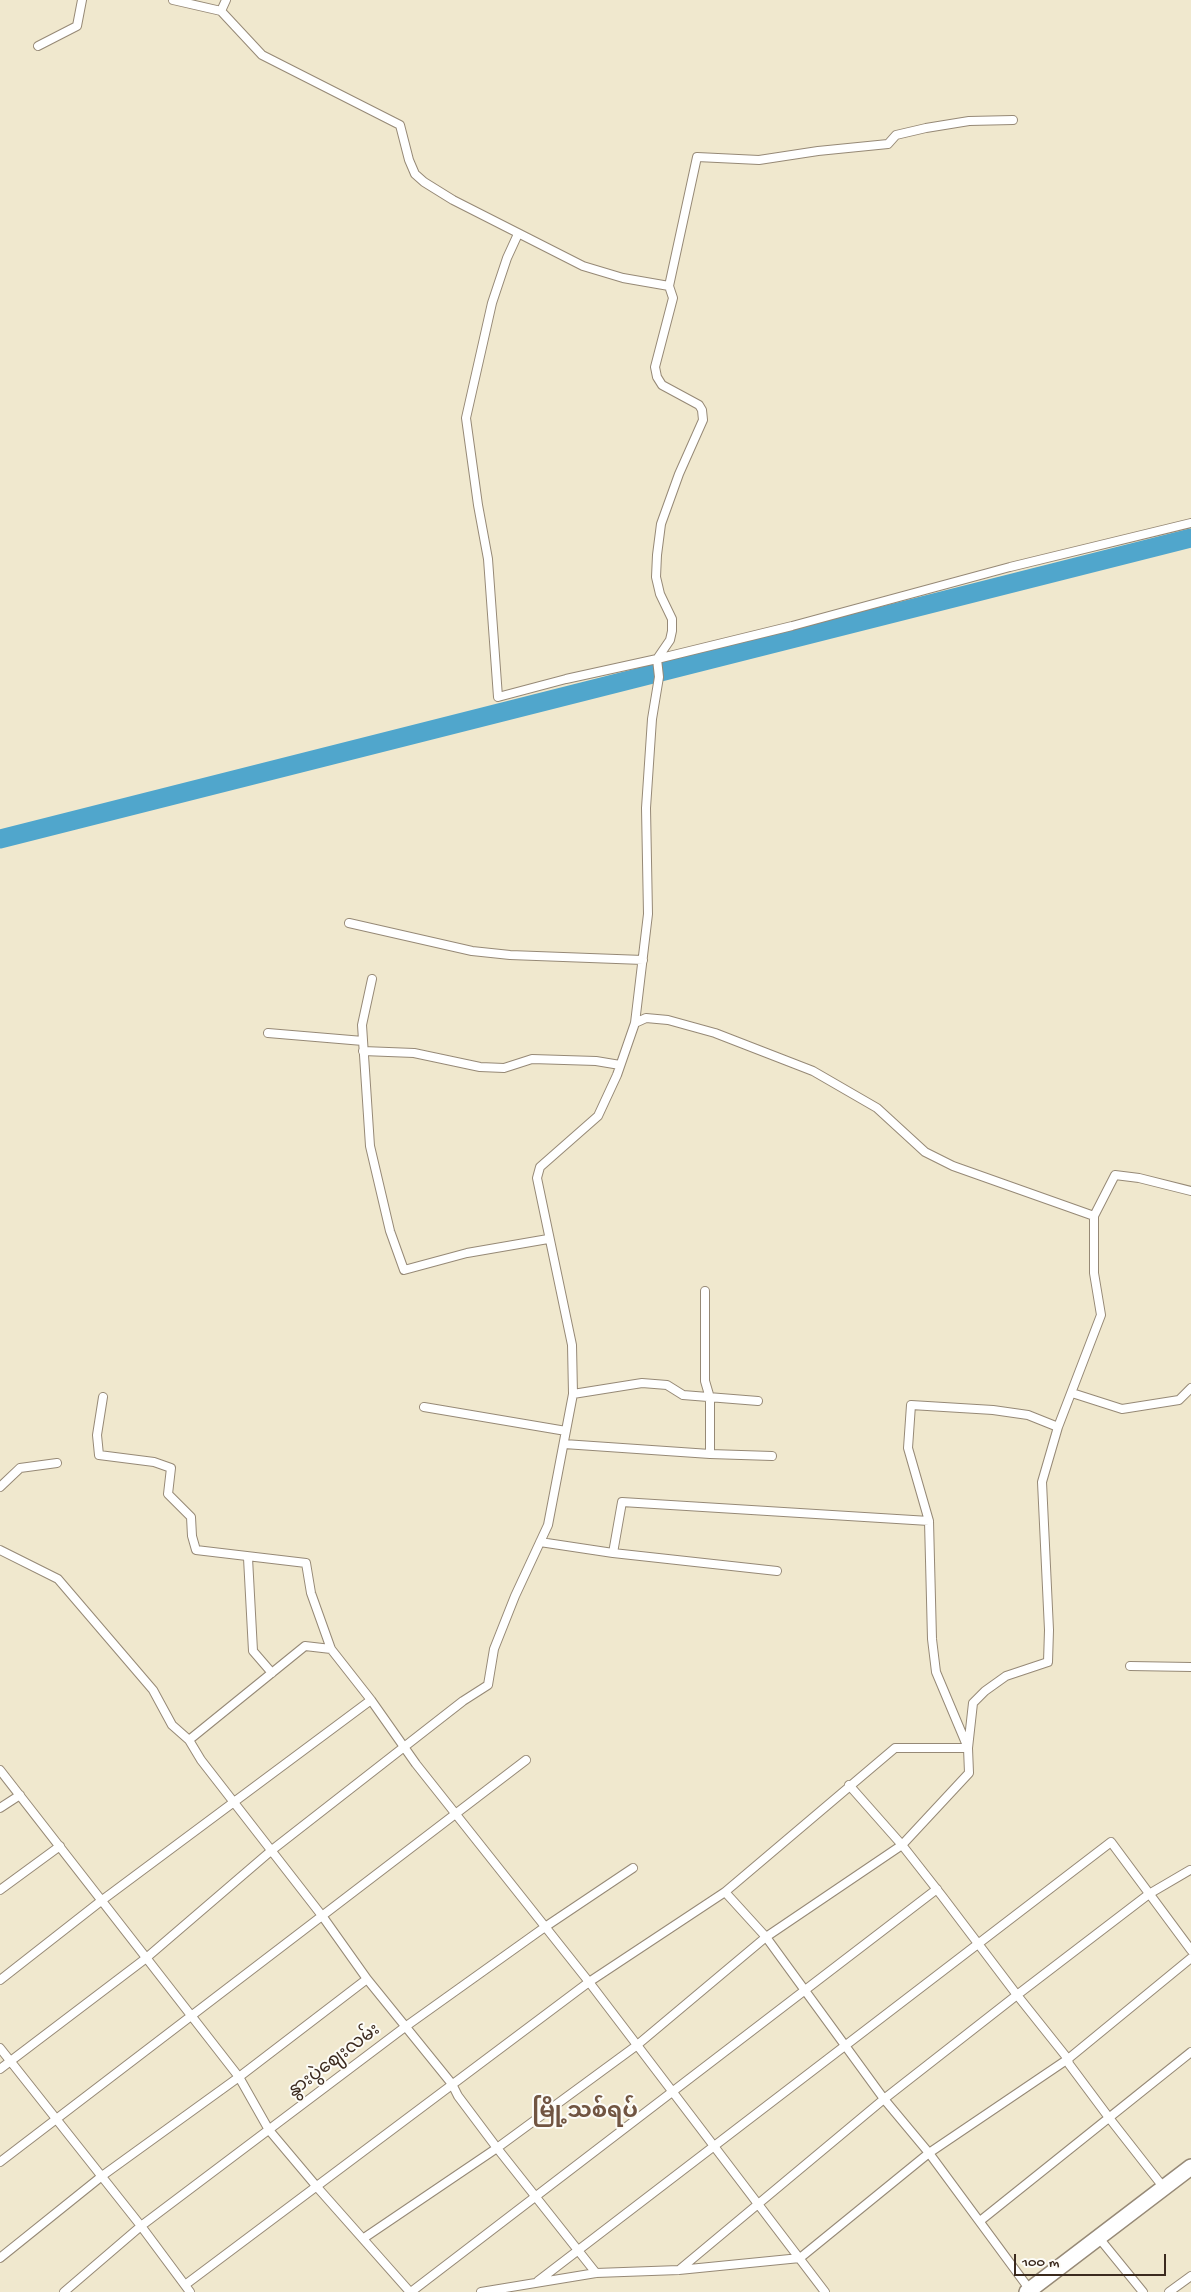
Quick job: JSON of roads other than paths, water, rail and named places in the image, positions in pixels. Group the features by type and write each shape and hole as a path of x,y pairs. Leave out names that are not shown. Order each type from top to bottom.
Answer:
{"highway":[{"path":"1029,2291 1191,2167"}],"street":[{"path":"38,46 77,26 82,0"},
{"path":"173,0 204,3 221,10 262,55 400,126 409,160 415,174 452,200 583,266 623,278 669,286"},
{"path":"221,10 226,0"},
{"path":"0,2069 145,1959 272,1850 405,1746 488,1685 494,1649 548,1525 573,1394 572,1345 536,1178 540,1167 598,1116 635,1024 648,914 646,808 652,719 659,677 657,660 670,640 672,631 672,619 660,594 656,577 661,524 679,474 703,420 702,410 699,405 662,385 657,377 655,367 673,298 669,286 697,157 760,160 818,151 888,144 896,135 969,121 1013,120"},
{"path":"518,234 507,258 492,303 466,418 488,559 498,697 566,679 657,660 1081,549 1191,523"},
{"path":"349,923 472,951 510,956 642,960"},
{"path":"372,979 362,1025 370,1146 390,1231 404,1270 467,1253 548,1239"},
{"path":"635,1024 646,1018 668,1020 715,1033 813,1071 877,1108 925,1152 946,1163 1094,1216"},
{"path":"268,1033 363,1041"},
{"path":"363,1051 414,1053 480,1067 504,1068 532,1059 596,1061 620,1065"},
{"path":"364,2238 497,2148 636,2046 766,1936 902,1844 969,1773 968,1748 973,1703 985,1690 1006,1676 1048,1662 1050,1630 1042,1482 1058,1427 1101,1315 1094,1273 1094,1216 1115,1176 1139,1178 1191,1192"},
{"path":"705,1291 705,1381 710,1398 710,1454"},
{"path":"573,1394 642,1383 667,1385 683,1395 758,1401"},
{"path":"1072,1393 1122,1409 1179,1400 1191,1388"},
{"path":"103,1397 97,1435 99,1455 154,1462 172,1468 168,1494 191,1517 192,1536 196,1550 248,1558 306,1563 311,1593 331,1650 371,1700 416,1764 589,1982 824,2292"},
{"path":"968,1748 936,1672 932,1639 929,1521 908,1448 911,1405 993,1410 1028,1416 1058,1427"},
{"path":"424,1407 566,1431"},
{"path":"564,1444 710,1454 772,1456"},
{"path":"0,1486 20,1468 57,1463"},
{"path":"612,1553 622,1502 929,1521"},
{"path":"540,1542 612,1553 777,1571"},
{"path":"0,1550 27,1562 63,1584 153,1690 172,1725 189,1740 233,1803 323,1916 367,1978 452,2084 458,2096 497,2148 596,2273"},
{"path":"248,1558 253,1650 272,1673"},
{"path":"189,1740 305,1646 331,1650"},
{"path":"1130,1666 1191,1667"},
{"path":"0,1980 101,1901 371,1700"},
{"path":"185,2285 589,1982 725,1892 895,1748 968,1748"},
{"path":"0,2162 526,1760"},
{"path":"0,1770 239,2078 270,2130 317,2187 411,2292 936,1889"},
{"path":"849,1785 902,1844 1068,2059 1069,2064 1164,2188"},
{"path":"0,1808 20,1795"},
{"path":"538,2281 1111,1842 1191,1950"},
{"path":"0,1890 60,1846"},
{"name":"နွားပွဲဈေးလမ်း","path":"64,2292 141,2226 405,2027 545,1927 633,1868"},
{"path":"679,2270 884,2099 1149,1894 1190,1870"},
{"path":"725,1892 766,1936 884,2099 929,2153 980,2221 1029,2291"},
{"path":"481,2292 538,2281 596,2273 679,2270 800,2258 929,2153 1068,2059 1191,1958"},
{"path":"0,2258 102,2176 239,2078 367,1978"},
{"path":"0,2048 141,2226 190,2292"},
{"path":"980,2221 1110,2119 1191,2052"},
{"path":"1099,2238 1143,2292"},
{"path":"1169,2292 1191,2276"}],"waterway":[{"path":"0,839 1191,538"}],"district":[{"name":"မြို့သစ်ရပ်","path":"585,2114"}]}
